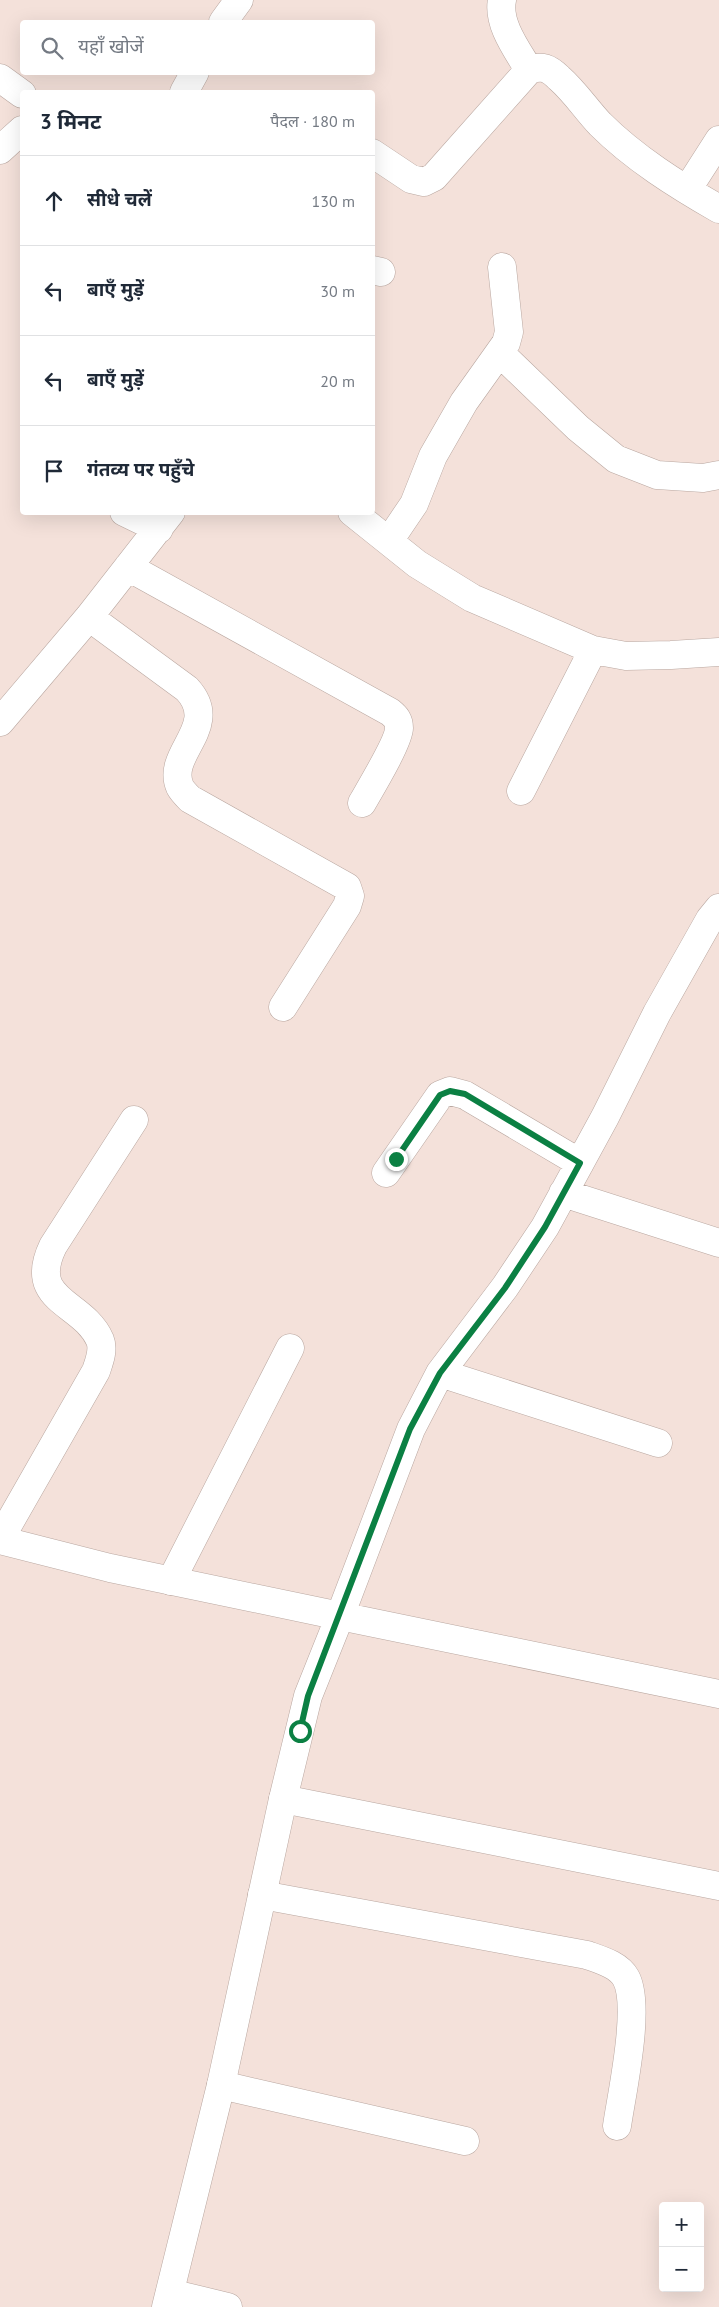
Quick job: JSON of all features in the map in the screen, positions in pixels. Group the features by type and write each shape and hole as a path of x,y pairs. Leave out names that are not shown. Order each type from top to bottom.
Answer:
{"street":[{"path":"224,20 239,0"},
{"path":"502,0 501,7 506,29 529,70"},
{"path":"375,155 411,179 424,182 434,177 529,70 539,66 550,70 601,125 645,162 719,209"},
{"path":"0,78 20,93"},
{"path":"0,150 20,132"},
{"path":"687,190 719,140"},
{"path":"389,541 414,504 433,456 464,402 506,343 509,332 502,267"},
{"path":"500,354 578,428 616,459 657,475 703,478 719,475"},
{"path":"0,722 89,617 165,521 138,515"},
{"path":"356,515 417,564 472,598 593,650 626,656 719,652"},
{"path":"128,567 381,707 398,719 399,731 395,742 362,803"},
{"path":"89,617 187,689 196,699 200,710 197,725 178,773 180,788 190,799 347,886 350,896 347,906 282,1007"},
{"path":"521,790 593,650"},
{"path":"228,2307 168,2300 220,2085 283,1799 308,1696 410,1429 440,1373 505,1288 545,1227 657,1013 716,917"},
{"path":"386,1173 440,1095 450,1091 465,1094 580,1163"},
{"path":"134,1120 53,1246 46,1262 45,1277 52,1292 90,1326 101,1341 101,1354 96,1371 0,1539 110,1568 719,1694"},
{"path":"563,1193 719,1243"},
{"path":"171,1581 290,1348"},
{"path":"440,1373 658,1443"},
{"path":"283,1799 719,1886"},
{"path":"262,1895 587,1955 611,1964 625,1976 632,1994 632,2019 617,2126"},
{"path":"220,2085 465,2141"}],"route":[{"path":"300,1731 308,1696 410,1429 440,1373 505,1288 545,1227 580,1163 465,1094 450,1091 440,1095 396,1159"}]}
